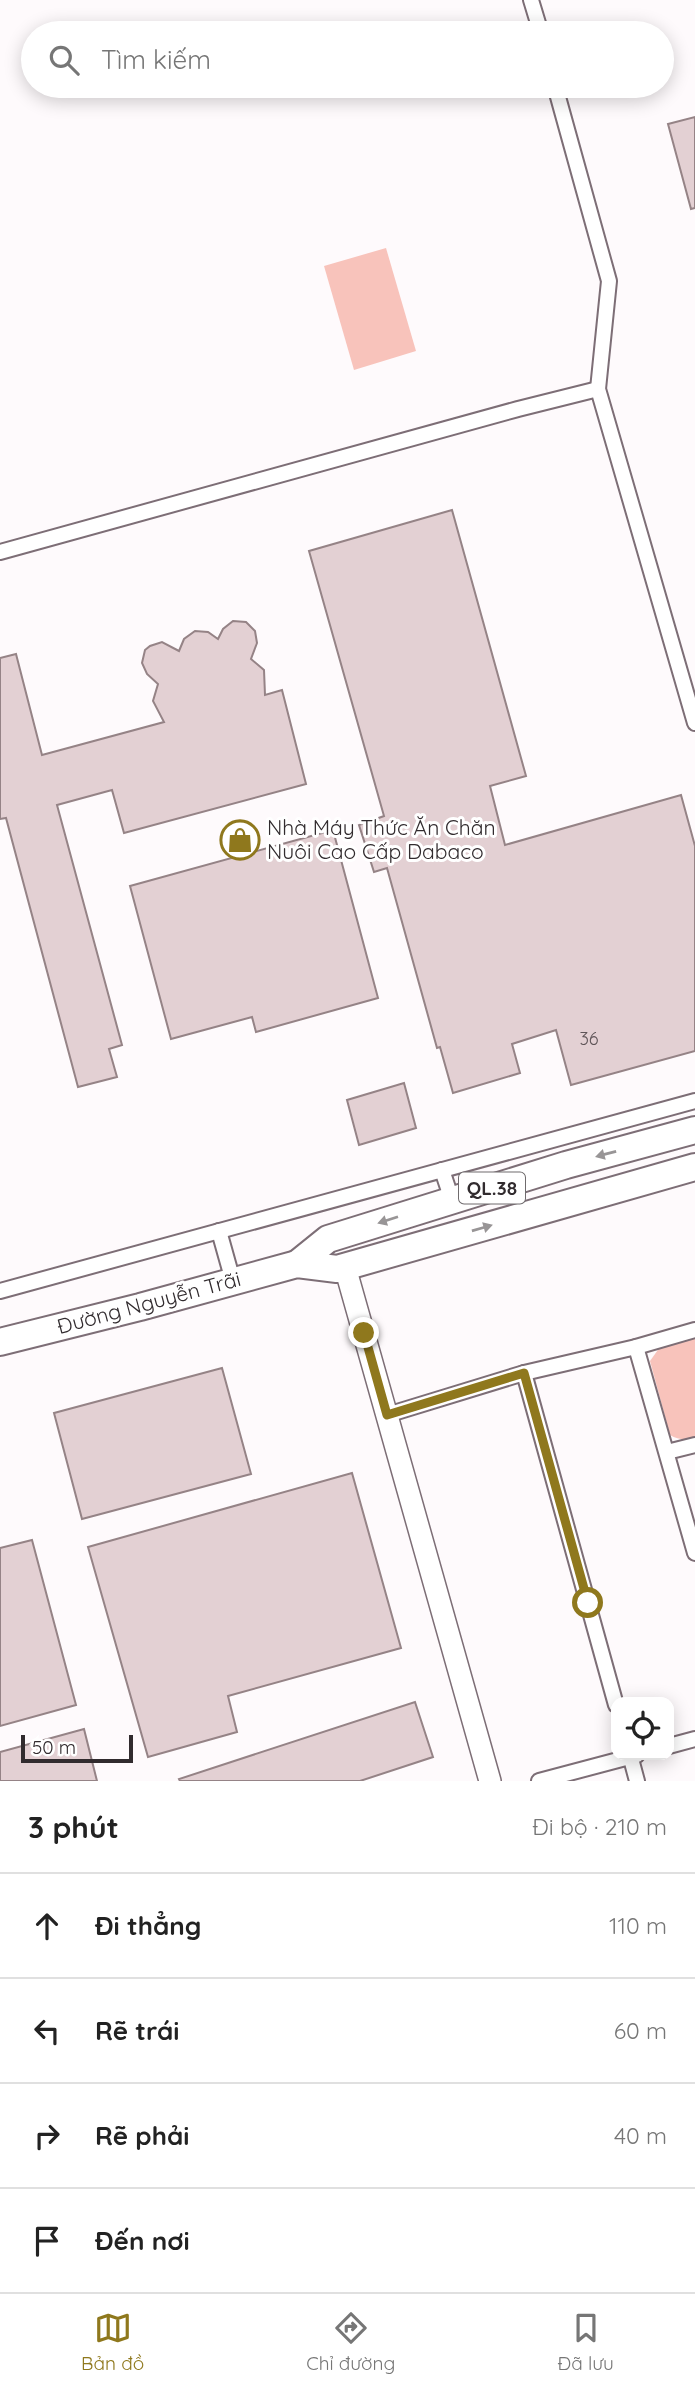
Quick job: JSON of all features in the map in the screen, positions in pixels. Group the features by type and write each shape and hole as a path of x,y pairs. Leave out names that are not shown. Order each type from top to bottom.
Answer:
{"highway":[{"name":"Đường Nguyễn Trãi","path":"297,1264 328,1239 695,1130"},
{"name":"Đường Nguyễn Trãi","path":"0,1342 297,1264 337,1269 345,1267 695,1167"}],"street":[{"path":"531,0 537,21"},
{"path":"558,98 609,281 598,389 677,653 695,723"},
{"path":"0,552 598,389"},
{"path":"0,1291 695,1101"},
{"path":"640,1116 648,1143"},
{"path":"442,1170 452,1200"},
{"path":"219,1231 233,1281"},
{"path":"345,1267 489,1781"},
{"path":"387,1415 524,1373 695,1330"},
{"path":"636,1347 695,1553"},
{"path":"524,1373 614,1697"},
{"path":"667,1452 695,1445"},
{"path":"674,1745 695,1739"},
{"path":"539,1781 615,1760"},
{"path":"634,1760 637,1781"}],"shaded area":[{"path":"386,248 416,351 354,370 324,266"},
{"path":"695,1337 695,1438 682,1439 670,1435 650,1361 660,1347"}],"building":[{"path":"695,117 695,208 691,209 668,124"},
{"path":"452,510 526,776 490,786 505,845 681,795 695,846 695,1051 571,1085 556,1030 512,1044 520,1073 453,1093 440,1047 437,1048 387,868 374,872 359,825 384,816 309,551"},
{"path":"233,621 246,622 255,631 257,643 251,659 264,670 265,695 282,690 306,784 124,833 112,790 57,805 122,1045 109,1049 117,1077 78,1087 6,818 0,819 0,658 16,654 42,755 164,722 153,701 158,684 147,674 142,663 145,650 162,642 179,651 184,639 195,631 208,632 218,639 223,629"},
{"path":"333,830 378,998 256,1032 252,1017 171,1039 130,886"},
{"path":"404,1083 416,1128 359,1145 347,1100"},
{"path":"222,1368 251,1474 82,1519 54,1413"},
{"path":"352,1473 401,1648 228,1696 237,1732 148,1757 88,1547"},
{"path":"32,1540 76,1705 0,1726 0,1548"},
{"path":"415,1702 433,1757 360,1781 179,1779"},
{"path":"84,1729 97,1781 0,1781 0,1752"}],"place":[{"name":"Nhà Máy Thức Ăn Chăn Nuôi Cao Cấp Dabaco","path":"240,840"}],"route":[{"path":"364,1333 387,1415 524,1373 588,1603"}]}
